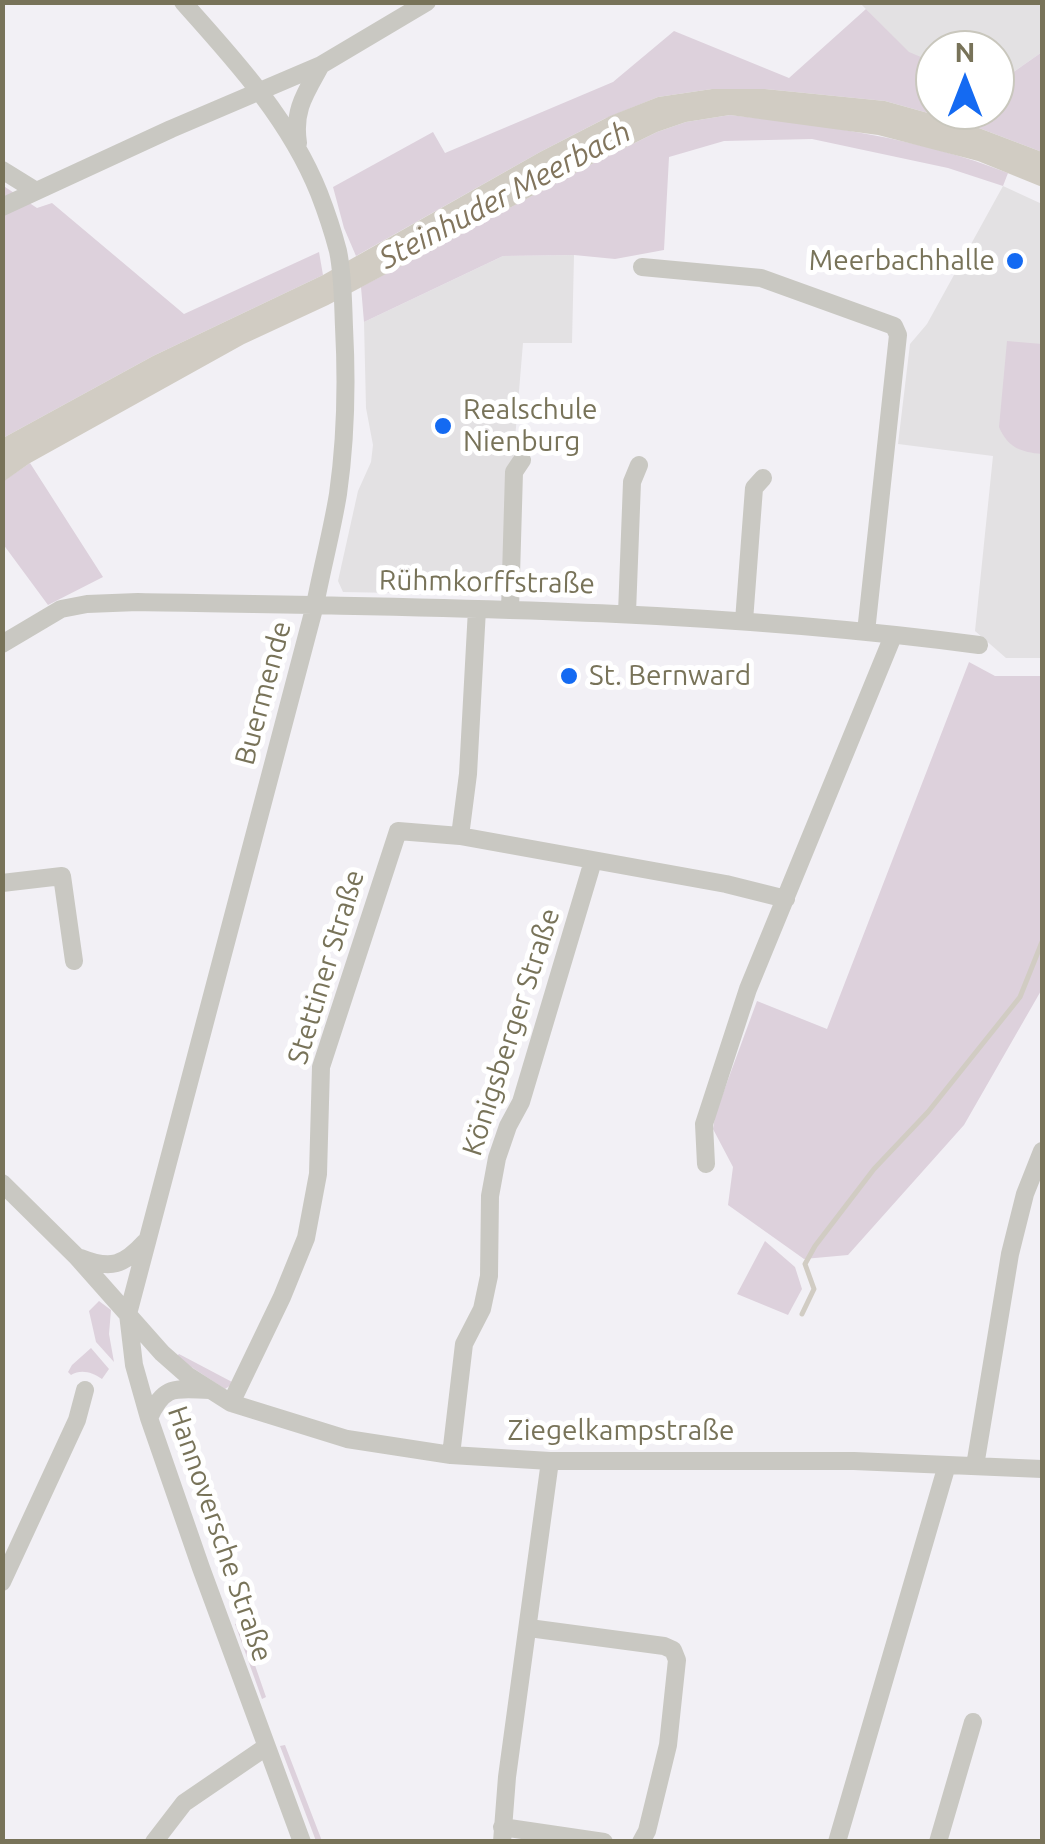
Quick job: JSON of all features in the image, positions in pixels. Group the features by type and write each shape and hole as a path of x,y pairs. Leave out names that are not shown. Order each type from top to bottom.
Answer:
{"street":[{"name":"Buermende","path":"128,1314 314,605 338,496 345,432 347,378 338,253 319,192 276,114 183,2"},
{"path":"2,206 320,66 428,2"},
{"path":"300,154 296,126 299,104 320,66"},
{"path":"2,170 36,191"},
{"path":"642,268 761,278 894,326 898,335 866,632"},
{"path":"510,610 514,472 522,460"},
{"path":"628,613 632,482 639,465"},
{"path":"744,620 754,488 763,478"},
{"name":"Rühmkorffstraße","path":"2,644 62,609 138,602 628,613 744,620 979,646"},
{"path":"478,609 468,774 460,836 726,884 786,899"},
{"path":"706,1164 704,1124 748,989 894,636"},
{"name":"Stettiner Straße","path":"231,1404 306,1238 318,1174 321,1067 398,831 460,836"},
{"name":"Königsberger Straße","path":"451,1456 464,1344 482,1309 489,1276 490,1196 496,1158 522,1102 593,861"},
{"path":"2,883 62,876 74,961"},
{"path":"975,1466 1010,1254 1025,1194 1042,1152"},
{"path":"2,1183 128,1314"},
{"path":"76,1256 100,1266 112,1266 132,1257 148,1238"},
{"name":"Ziegelkampstraße","path":"128,1314 162,1353 231,1404 347,1439 451,1456 550,1461 740,1460 1042,1469"},
{"name":"Hannoversche Straße","path":"128,1314 134,1366 149,1418 302,1842"},
{"path":"2,1582 77,1420 85,1390"},
{"path":"149,1418 156,1401 166,1392 209,1390"},
{"path":"550,1461 502,1834 604,1842"},
{"path":"837,1842 947,1465"},
{"path":"528,1628 673,1650 676,1660 670,1730 647,1831 640,1842"},
{"path":"938,1842 973,1722"},
{"path":"154,1842 184,1803 266,1747"}],"shaded area":[{"path":"860,3 1042,3 1042,52 1015,71 1015,30 915,30 915,55"},
{"path":"866,9 915,55 915,109 885,101 765,89 712,89 658,97 540,152 356,256 344,228 333,187 433,132 445,153 613,82 674,31 789,78"},
{"path":"1042,52 1042,152 984,130 1015,130 1015,71"},
{"path":"730,115 871,135 940,151 1008,173 1003,186 948,168 812,139 724,141 669,157 664,250 615,259 503,256 364,322 361,287 657,132 686,122"},
{"path":"2,185 37,208 52,203 184,314 319,252 323,275 153,356 3,438"},
{"path":"1003,186 1042,204 1042,658 1006,658 975,631 993,456 898,444 910,344 927,324"},
{"name":"Realschule Nienburg","path":"574,255 572,343 523,343 502,595 343,592 338,581 358,491 371,462 373,445 366,408 364,322 503,256"},
{"path":"1007,341 1042,344 1042,454 1016,448 999,427"},
{"path":"30,463 103,577 48,605 3,544 2,482"},
{"path":"969,662 995,676 1042,676 1042,989 964,1125 848,1255 804,1259 728,1205 733,1167 713,1129 715,1115 757,1001 827,1029"},
{"path":"765,1241 795,1267 802,1289 788,1315 737,1294"},
{"path":"99,1301 111,1310 109,1334 114,1362 96,1342 89,1311"},
{"path":"91,1348 109,1369 102,1379 86,1372 71,1375 68,1372 72,1365"},
{"path":"179,1354 234,1383 225,1389 176,1357"},
{"path":"240,1622 266,1697 262,1699 235,1624"},
{"path":"285,1745 322,1841 316,1841 280,1746"}],"water":[{"name":"Steinhuder Meerbach","path":"712,89 765,89 885,101 915,109 915,130 984,130 1042,152 1042,187 978,161 878,135 730,115 686,122 590,165 328,305 244,344 30,463 3,482 3,438 153,356 323,275 540,152 610,116 658,97"}],"waterway":[{"path":"802,1314 814,1289 805,1264 815,1246 874,1169 928,1112 1020,997 1042,942"}],"place":[{"name":"Meerbachhalle","path":"1015,261"},
{"name":"Realschule Nienburg","path":"443,426"},
{"name":"St. Bernward","path":"569,676"}]}
